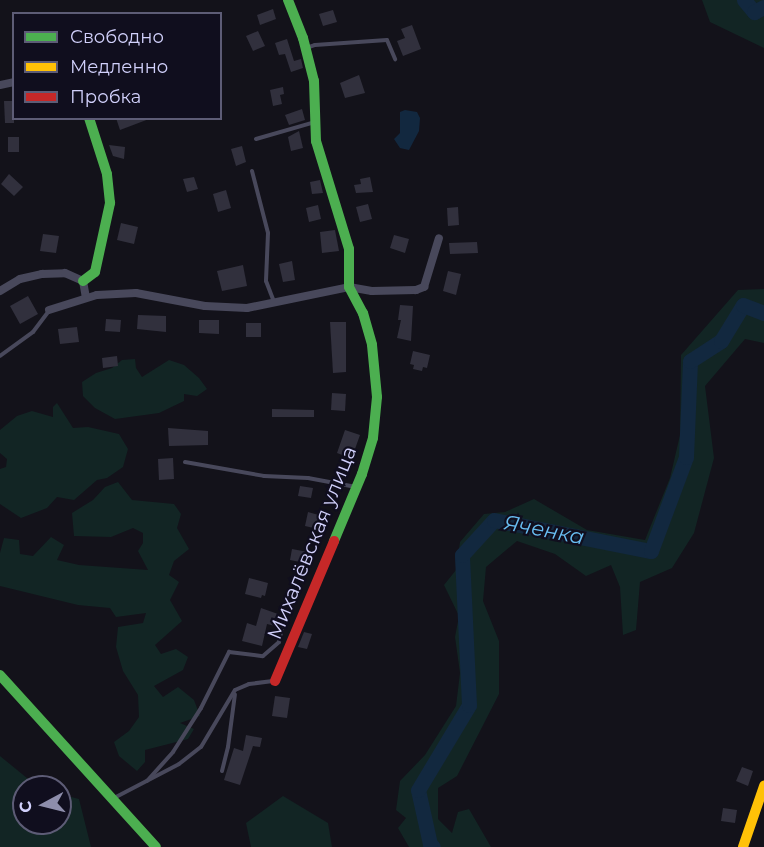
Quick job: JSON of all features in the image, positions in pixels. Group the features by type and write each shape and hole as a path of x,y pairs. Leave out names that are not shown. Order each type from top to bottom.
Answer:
{"street":[{"path":"288,0 306,49 314,81 316,141 350,249 348,287"},
{"path":"83,281 95,272 110,203 107,174 90,120"},
{"path":"49,310 86,298 136,292 205,306 247,308 348,287 372,291 416,290 424,287 439,238"},
{"path":"0,291 20,279 42,274 65,273 83,281"},
{"path":"83,281 86,298"},
{"name":"Михалёвская улица","path":"275,681 357,487 373,438 377,397 372,345 363,313 348,287"},
{"path":"0,675 156,847"},
{"path":"742,847 764,786"}],"lane":[{"path":"306,49 315,45 387,40 395,59"},
{"path":"256,139 315,122"},
{"path":"252,171 268,233 266,281 274,302"},
{"path":"0,356 33,332 49,310"},
{"path":"185,462 264,476 308,478 357,487"},
{"path":"147,781 178,743 201,708 229,652 263,656 279,642 284,618"},
{"path":"113,799 179,764 201,747 235,690 249,684 275,681"},
{"path":"222,771 228,747 235,690"}],"green space":[{"path":"702,0 764,0 764,48 710,22"},
{"path":"764,289 764,343 745,339 705,386 714,458 694,533 672,568 640,582 636,630 623,635 620,587 611,565 586,576 555,554 517,541 486,567 483,601 499,641 499,694 457,776 438,788 438,819 452,833 458,812 469,809 491,847 409,847 398,828 406,818 396,810 400,781 425,755 456,706 460,673 455,637 459,616 444,585 456,570 460,542 484,514 505,512 534,499 587,530 645,540 670,478 680,435 681,355 738,290"},
{"path":"135,359 136,368 142,377 169,360 184,365 199,378 207,389 197,396 184,394 184,401 159,413 115,419 95,408 83,396 82,382 96,373 112,368 122,360"},
{"path":"57,403 73,428 88,427 119,434 128,449 123,467 107,478 97,480 74,500 57,497 47,508 21,518 0,504 0,469 6,467 7,459 0,453 0,430 17,416 32,411 53,417 53,407"},
{"path":"118,482 132,500 174,504 181,514 177,528 189,549 174,561 169,575 179,582 170,600 182,621 155,645 161,654 176,649 188,657 183,670 154,686 163,697 178,687 194,700 200,716 180,723 194,729 188,739 145,750 145,762 137,771 119,756 114,742 129,731 139,717 138,695 123,671 116,647 118,627 143,623 146,613 116,617 110,608 78,605 0,586 0,553 4,538 19,540 20,554 33,556 51,537 64,545 57,560 79,565 148,570 138,551 143,543 143,533 133,528 111,537 74,536 72,513 93,500 105,487"},
{"path":"0,756 23,775 12,775 12,835 72,835 72,797 79,799 91,847 0,847"},
{"path":"283,796 328,823 332,847 251,847 246,823"}],"water":[{"path":"405,110 417,112 420,118 419,131 409,150 400,148 394,139 400,133 400,112"}],"building":[{"path":"273,9 276,19 260,25 257,15"},
{"path":"333,10 337,22 323,26 319,14"},
{"path":"412,25 421,49 403,56 397,41 405,38 401,29"},
{"path":"258,31 265,46 253,51 246,36"},
{"path":"287,39 294,61 301,59 303,68 291,72 285,54 279,55 275,43"},
{"path":"359,75 365,93 345,98 340,83"},
{"path":"283,87 284,94 280,95 282,104 273,106 270,90"},
{"path":"4,101 12,101 14,123 5,123"},
{"path":"302,109 305,120 289,125 285,115"},
{"path":"117,120 146,120 120,130"},
{"path":"299,131 303,148 291,151 288,137"},
{"path":"8,137 19,137 19,152 8,152"},
{"path":"109,145 125,147 124,159 113,156"},
{"path":"242,146 246,162 236,166 231,149"},
{"path":"9,174 23,187 14,196 1,184"},
{"path":"194,177 198,189 187,192 183,179"},
{"path":"370,177 373,192 356,193 354,185 361,184 360,179"},
{"path":"320,180 323,193 312,194 310,182"},
{"path":"226,190 231,208 218,212 213,194"},
{"path":"368,204 372,219 360,222 356,207"},
{"path":"318,205 321,219 309,222 306,208"},
{"path":"458,207 459,225 448,226 447,208"},
{"path":"121,223 138,227 134,244 117,240"},
{"path":"335,230 339,251 322,253 320,232"},
{"path":"43,234 59,236 56,253 40,251"},
{"path":"394,235 409,239 405,253 390,248"},
{"path":"477,242 478,253 450,254 449,243"},
{"path":"292,261 295,280 283,282 279,264"},
{"path":"243,265 247,286 222,291 217,271"},
{"path":"448,271 461,274 456,295 443,291"},
{"path":"28,296 38,314 20,324 10,306"},
{"path":"400,305 413,306 411,341 397,338 401,320 398,320"},
{"path":"138,315 166,316 166,332 137,329"},
{"path":"106,319 121,320 120,332 105,331"},
{"path":"199,320 219,320 219,334 199,333"},
{"path":"330,322 346,322 346,372 333,373"},
{"path":"246,323 261,323 261,337 246,337"},
{"path":"77,327 79,342 60,344 58,329"},
{"path":"413,351 430,355 427,368 423,367 422,371 413,369 414,365 410,364"},
{"path":"117,356 118,366 103,368 102,358"},
{"path":"332,393 346,394 345,411 331,410"},
{"path":"272,409 314,410 314,417 272,417"},
{"path":"168,428 208,431 208,445 169,446"},
{"path":"345,430 360,435 355,449 348,447 345,456 337,453"},
{"path":"173,458 174,479 159,480 158,459"},
{"path":"300,486 313,488 311,498 298,496"},
{"path":"308,512 322,516 318,529 305,526"},
{"path":"292,549 308,552 305,563 290,560"},
{"path":"249,578 268,583 265,596 262,595 261,598 245,594"},
{"path":"261,608 278,614 275,626 267,624 262,646 242,641 247,623 256,626"},
{"path":"304,632 312,634 307,649 298,647"},
{"path":"275,696 290,698 287,718 272,716"},
{"path":"246,735 262,738 260,747 253,746 240,785 224,780 234,748 243,751"},
{"path":"742,767 753,771 748,786 736,781"},
{"path":"723,808 737,810 735,823 721,821"}],"waterway":[{"name":"Яченка","path":"744,0 754,12 764,7"},
{"name":"Яченка","path":"433,847 430,844 418,790 469,705 462,555 494,520 651,551 686,457 690,361 721,341 743,305 764,313"}],"traffic: fast":[{"path":"288,0 303,38 314,81 316,141 349,249 349,287 363,313 372,345 377,397 373,438 362,474 334,541"},
{"path":"83,281 95,272 110,203 107,174 90,120"},
{"path":"0,675 156,847"}],"traffic: slow":[{"path":"743,847 764,786"}],"traffic: jam":[{"path":"275,681 334,541"}]}
